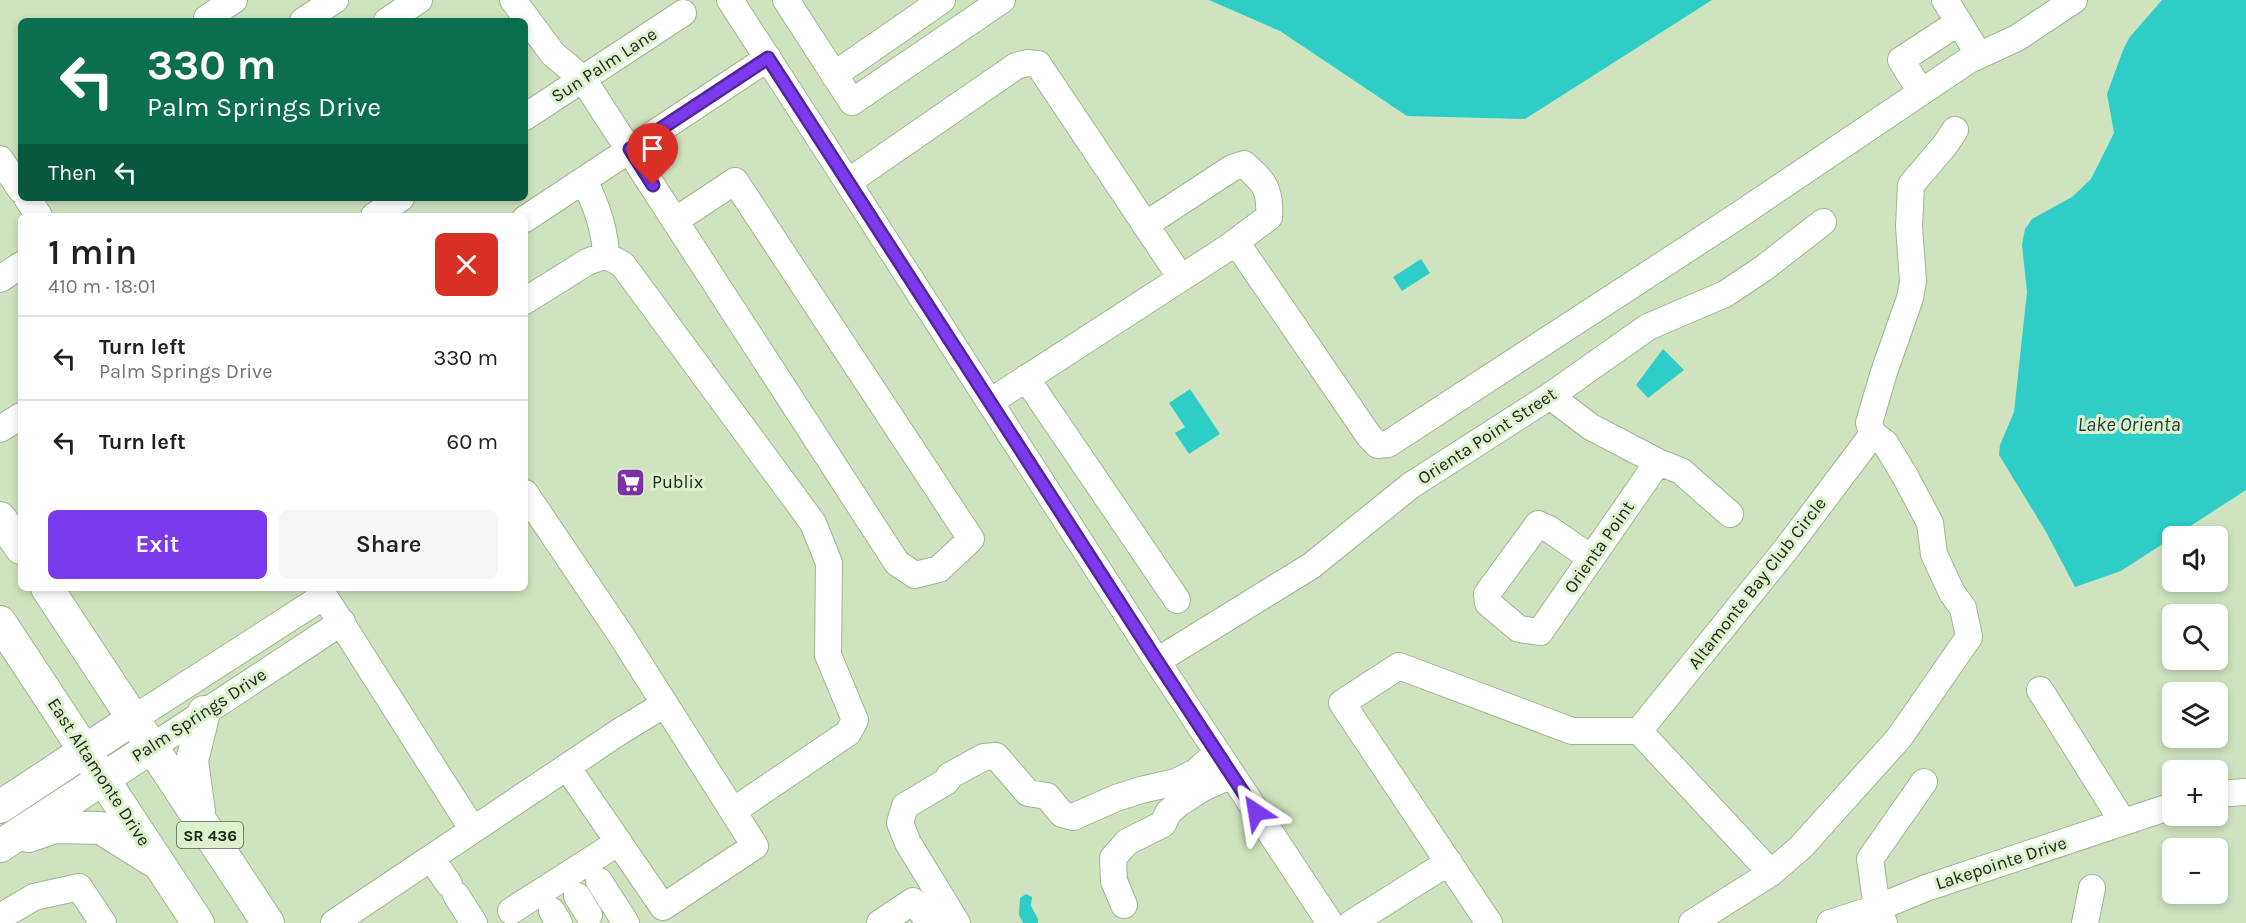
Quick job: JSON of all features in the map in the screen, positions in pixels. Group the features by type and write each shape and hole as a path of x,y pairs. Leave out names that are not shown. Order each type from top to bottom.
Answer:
{"main road":[{"path":"0,518 18,544"},
{"name":"SR 436","path":"49,591 268,923"},
{"name":"East Altamonte Drive","path":"0,622 8,653 86,751 198,923"},
{"path":"200,820 192,761 204,712"},
{"name":"Palm Springs Drive","path":"0,807 133,719"},
{"name":"Palm Springs Drive","path":"3,844 152,747"},
{"path":"3,844 55,827 101,828 160,865"}],"street":[{"path":"204,13 234,0"},
{"path":"308,18 335,0"},
{"path":"392,18 420,0"},
{"path":"513,0 526,18"},
{"path":"730,0 1157,661 1330,923"},
{"path":"786,0 852,102 1002,0"},
{"path":"834,75 942,0"},
{"path":"1945,0 1979,55"},
{"path":"1236,242 1369,436 1378,445 1388,444 1680,254 1969,60 2017,38 2074,0"},
{"name":"Sun Palm Lane","path":"528,115 683,13"},
{"path":"528,20 553,54 583,79 897,563 915,575 939,569 971,538 735,181 676,220"},
{"path":"1922,92 1901,60 1959,22"},
{"path":"528,217 768,58"},
{"path":"848,182 1016,66 1027,63 1038,64 1181,278"},
{"path":"1692,923 1771,873 1801,847 1899,738 1969,637 1963,608 1952,593 1934,554 1930,523 1885,443 1873,435 1869,423 1910,298 1913,281 1909,226 1911,185 1955,130"},
{"path":"0,159 18,186"},
{"path":"990,402 1236,242 1269,217 1270,204 1263,181 1244,164 1232,168 1145,225"},
{"path":"584,180 592,195 605,235 606,255"},
{"name":"Orienta Point Street","path":"1157,661 1311,566 1410,486 1550,396 1648,327 1725,294 1764,268 1823,222"},
{"path":"528,299 587,262 606,255"},
{"path":"606,255 623,265 813,523 829,563 828,655 855,720 848,733 733,811"},
{"path":"0,279 18,267"},
{"path":"1026,378 1177,600"},
{"path":"1550,396 1591,427 1658,462 1681,471 1730,514"},
{"path":"0,429 18,418"},
{"name":"Altamonte Bay Club Circle","path":"1639,731 1787,548 1873,435"},
{"name":"Orienta Point","path":"1591,558 1538,524 1487,594 1488,603 1519,629 1540,632 1658,462"},
{"path":"528,498 665,704 755,846 663,907 567,767"},
{"name":"Palm Springs Drive","path":"133,719 322,592 342,622 152,747"},
{"path":"342,622 473,830"},
{"path":"1489,923 1342,703 1400,666 1572,731 1639,731 1771,873"},
{"path":"2040,690 2123,822"},
{"path":"334,923 665,704"},
{"path":"957,923 908,843 900,823 905,806 947,781 949,776 984,757 996,756 1028,793 1047,796 1062,814 1073,817 1116,798 1176,782 1196,772 1217,753"},
{"path":"1128,913 1114,881 1113,858 1127,842 1163,824 1168,813 1178,804 1201,789 1232,775"},
{"path":"1880,915 1870,859 1924,782"},
{"path":"1141,790 1151,810 1163,824"},
{"path":"2228,793 2246,792"},
{"name":"Lakepointe Drive","path":"1830,923 1880,915 1926,888 2162,809"},
{"path":"511,910 619,842"},
{"path":"431,858 474,923"},
{"path":"1353,923 1449,862"},
{"path":"599,881 626,923"},
{"path":"0,917 34,897 79,887 103,923"},
{"path":"2085,923 2092,888"},
{"path":"880,923 913,901 930,923"}],"water":[{"path":"1209,0 1712,0 1525,119 1407,116 1280,31"},
{"name":"Lake Orienta","path":"2162,0 2246,0 2246,490 2190,526 2162,526 2162,544 2121,571 2075,587 2045,530 1999,455 2000,445 2014,412 2027,292 2022,245 2025,229 2032,219 2072,197 2091,179 2114,133 2107,94 2129,38"},
{"path":"1421,259 1430,273 1402,291 1393,277"},
{"path":"1663,349 1684,370 1648,398 1636,385"},
{"path":"1190,389 1220,434 1189,454 1175,433 1185,427 1169,403"},
{"path":"1026,894 1032,897 1031,906 1038,923 1023,923 1019,915 1020,898"}],"place":[{"name":"Publix","path":"631,482"}],"route":[{"path":"653,185 630,149 768,58 1256,812"}]}
